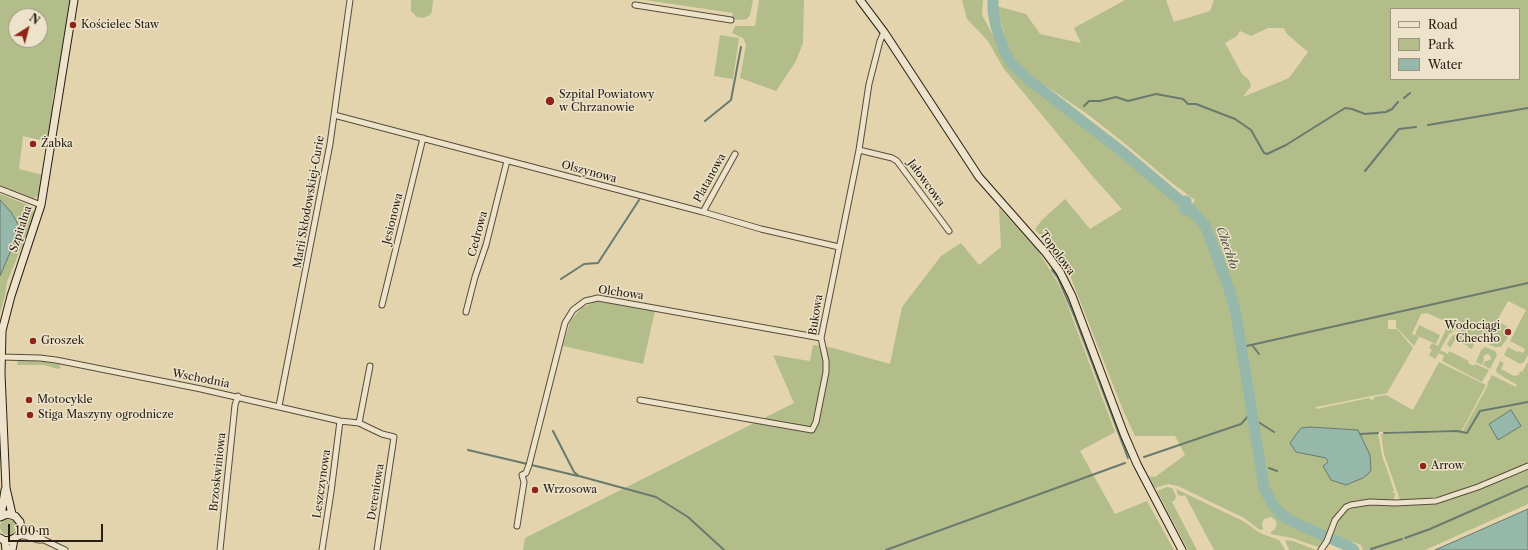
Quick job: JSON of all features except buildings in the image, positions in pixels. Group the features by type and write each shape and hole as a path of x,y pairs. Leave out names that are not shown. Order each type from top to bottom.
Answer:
{"street":[{"name":"Szpitalna","path":"12,514 6,488 1,356 2,331 8,306 41,205 74,0"},
{"name":"Marii Skłodowskiej-Curie","path":"279,406 318,210 334,115 350,0"},
{"name":"Topolowa","path":"860,0 884,32 980,177 1046,253 1060,272 1072,296 1135,458 1182,550"},
{"path":"635,5 731,20"},
{"name":"Bukowa","path":"640,400 812,430 816,422 826,372 826,362 821,338 859,150 869,84 880,41 884,32"},
{"name":"Olszynowa","path":"334,115 703,212 761,229 839,247"},
{"name":"Jesionowa","path":"382,305 424,138"},
{"name":"Jałowcowa","path":"859,150 892,158 897,161 949,230"},
{"name":"Platanowa","path":"703,212 735,154"},
{"name":"Cedrowa","path":"466,312 475,277 486,245 507,161"},
{"path":"0,189 41,205"},
{"name":"Olchowa","path":"517,526 524,482 522,475 526,473 529,465 565,323 573,310 585,301 598,298 821,338"},
{"name":"Wschodnia","path":"1,356 56,360 238,396 340,421 359,423 382,434 394,437"},
{"path":"359,423 370,366"},
{"name":"Brzoskwiniowa","path":"220,550 235,405 238,396"},
{"name":"Leszczynowa","path":"322,550 332,492 340,421"},
{"name":"Dereniowa","path":"377,550 394,437"},
{"path":"1321,550 1331,533 1335,520 1340,513 1351,505 1370,502 1436,500 1478,487 1528,466"},
{"name":"Szpitalna","path":"1,516 6,488"},
{"path":"1,516 12,514 18,519 21,531 16,537 12,550"},
{"path":"20,526 65,550"},
{"path":"6,550 3,540 25,536 38,540 44,540"}],"green space":[{"path":"0,0 71,0 57,89 54,90 52,103 55,106 49,142 23,136 19,169 43,175 39,196 33,198 0,185"},
{"path":"411,0 433,0 430,15 423,18 417,17 411,11"},
{"path":"645,0 753,0 750,15 747,19 742,20 732,19 733,13"},
{"path":"759,0 804,0 803,43 796,61 776,91 740,78 746,45 743,38 732,33 735,26 755,26"},
{"path":"962,0 983,0 982,15 1011,68 1029,84 1113,148 1164,190 1196,217 1204,227 1229,299 1261,484 1267,499 1275,510 1293,525 1307,530 1307,534 1325,541 1322,546 1318,547 1292,538 1271,534 1277,524 1271,517 1264,519 1262,524 1263,529 1260,530 1244,518 1178,486 1168,484 1155,488 1149,476 1155,477 1185,455 1175,436 1135,436 1123,410 1071,278 1060,260 1035,229 1042,220 1065,199 1090,229 1122,209 1094,178 1004,69 988,41 967,19"},
{"path":"1125,0 1166,0 1174,22 1210,11 1214,0 1528,0 1528,355 1524,362 1520,364 1504,355 1508,347 1523,353 1525,349 1510,341 1526,310 1508,301 1497,321 1510,328 1507,329 1505,334 1509,336 1501,347 1495,347 1456,330 1449,334 1440,350 1448,354 1449,351 1469,361 1468,363 1474,366 1475,364 1489,370 1482,382 1442,361 1444,356 1439,353 1435,359 1429,355 1432,350 1429,348 1432,343 1438,346 1449,323 1427,313 1421,314 1412,334 1419,337 1414,346 1396,327 1396,320 1388,320 1388,329 1397,329 1413,348 1387,393 1316,407 1316,409 1369,398 1371,400 1374,399 1374,397 1386,395 1413,410 1439,362 1486,385 1462,432 1492,375 1516,387 1517,385 1497,373 1496,370 1500,361 1504,363 1501,369 1514,376 1519,375 1520,371 1522,372 1528,362 1528,463 1446,495 1420,500 1400,500 1384,454 1381,434 1460,432 1457,430 1378,432 1382,456 1394,491 1392,493 1395,493 1394,500 1358,500 1345,504 1334,516 1329,532 1310,524 1309,526 1295,521 1283,513 1277,507 1265,484 1233,292 1207,225 1190,207 1195,200 1086,113 1034,78 1011,56 996,6 1026,14 1040,34 1081,43 1074,28","holes":["1268,28 1284,28 1286,33 1308,52 1289,78 1243,97 1251,86 1249,80 1242,74 1225,43 1237,36 1240,31 1251,36","1310,427 1358,430 1331,480 1326,458 1301,429"]},
{"path":"720,35 739,38 733,79 714,76"},
{"path":"0,194 28,205 34,213 33,219 7,282 0,313"},
{"path":"999,208 1037,249 1058,283 1115,432 1080,451 1115,514 1147,501 1174,550 523,550 525,538 794,403 773,355 810,361 813,345 833,348 890,364 902,307 941,256 961,243 979,265 1001,247"},
{"path":"597,301 655,311 643,364 563,346 570,322 581,308"},
{"path":"1419,325 1440,335 1436,344 1415,335"},
{"path":"1456,334 1473,341 1474,344 1472,349 1455,340 1450,348 1447,344 1452,336"},
{"path":"1485,347 1495,351 1497,355 1490,369 1483,365 1485,361 1491,359 1490,355 1486,354 1483,357 1484,360 1482,365 1476,362 1481,350"},
{"path":"18,360 59,364 61,368 58,369 44,365 17,365"},
{"path":"1528,469 1528,504 1425,550 1362,550 1363,548 1361,545 1333,535 1342,515 1356,507 1368,505 1435,504 1480,489"},
{"path":"1167,487 1172,488 1176,496 1175,500 1172,502 1197,550 1188,550 1157,491"},
{"path":"1176,489 1243,521 1260,533 1279,540 1285,550 1214,550 1185,495 1178,495"},
{"path":"5,519 11,519 16,524 14,533 11,535 5,535 0,530 0,524"},
{"path":"1285,540 1293,541 1316,550 1289,550"}],"water":[{"path":"0,200 11,212 19,226 17,236 0,276"},
{"path":"1511,410 1521,426 1498,440 1489,424"},
{"path":"1310,427 1358,430 1370,455 1371,470 1369,473 1363,478 1346,485 1331,480 1323,466 1328,462 1326,458 1296,452 1290,443 1301,428"},
{"path":"1528,509 1528,550 1435,550"}],"waterway":[{"name":"Chechło","path":"993,0 993,11 996,27 1005,52 1011,63 1029,80 1120,150 1182,202 1186,201 1185,210 1189,208 1205,225 1229,289 1236,314 1264,488 1273,505 1282,515 1295,523 1354,550"},
{"path":"705,121 731,100 741,47"},
{"path":"1404,98 1410,93"},
{"path":"1084,106 1089,101 1100,101 1116,97 1128,101 1156,94 1183,99 1188,104 1196,104 1235,119 1251,130 1264,153 1267,154 1286,145 1345,108 1365,114 1386,112 1392,109 1398,102"},
{"path":"1428,125 1528,108"},
{"path":"1365,171 1399,129 1416,127"},
{"path":"561,279 584,264 598,263 639,200"},
{"path":"1052,270 1058,278 1074,315 1128,458"},
{"path":"1242,347 1528,283"},
{"path":"1252,345 1259,354"},
{"path":"1384,433 1457,431 1467,433 1480,411 1528,402"},
{"path":"1144,457 1241,424 1251,413"},
{"path":"1252,418 1274,432"},
{"path":"553,431 574,472 579,476 656,497 688,517 724,550"},
{"path":"1360,434 1378,433"},
{"path":"468,450 578,476"},
{"path":"886,550 1125,463"},
{"name":"Chechło","path":"1260,465 1265,466"},
{"path":"1269,468 1277,471"},
{"path":"1405,538 1430,529 1528,486"},
{"path":"1371,549 1402,539"}],"place":[{"name":"Kościelec Staw","path":"73,25"},
{"name":"Szpital Powiatowy w Chrzanowie","path":"550,101"},
{"name":"Żabka","path":"33,144"},
{"name":"Wodociągi Chechło","path":"1508,332"},
{"name":"Groszek","path":"33,341"},
{"name":"Motocykle","path":"29,400"},
{"name":"Stiga Maszyny ogrodnicze","path":"30,415"},
{"name":"Arrow","path":"1423,466"},
{"name":"Wrzosowa","path":"535,490"}]}
